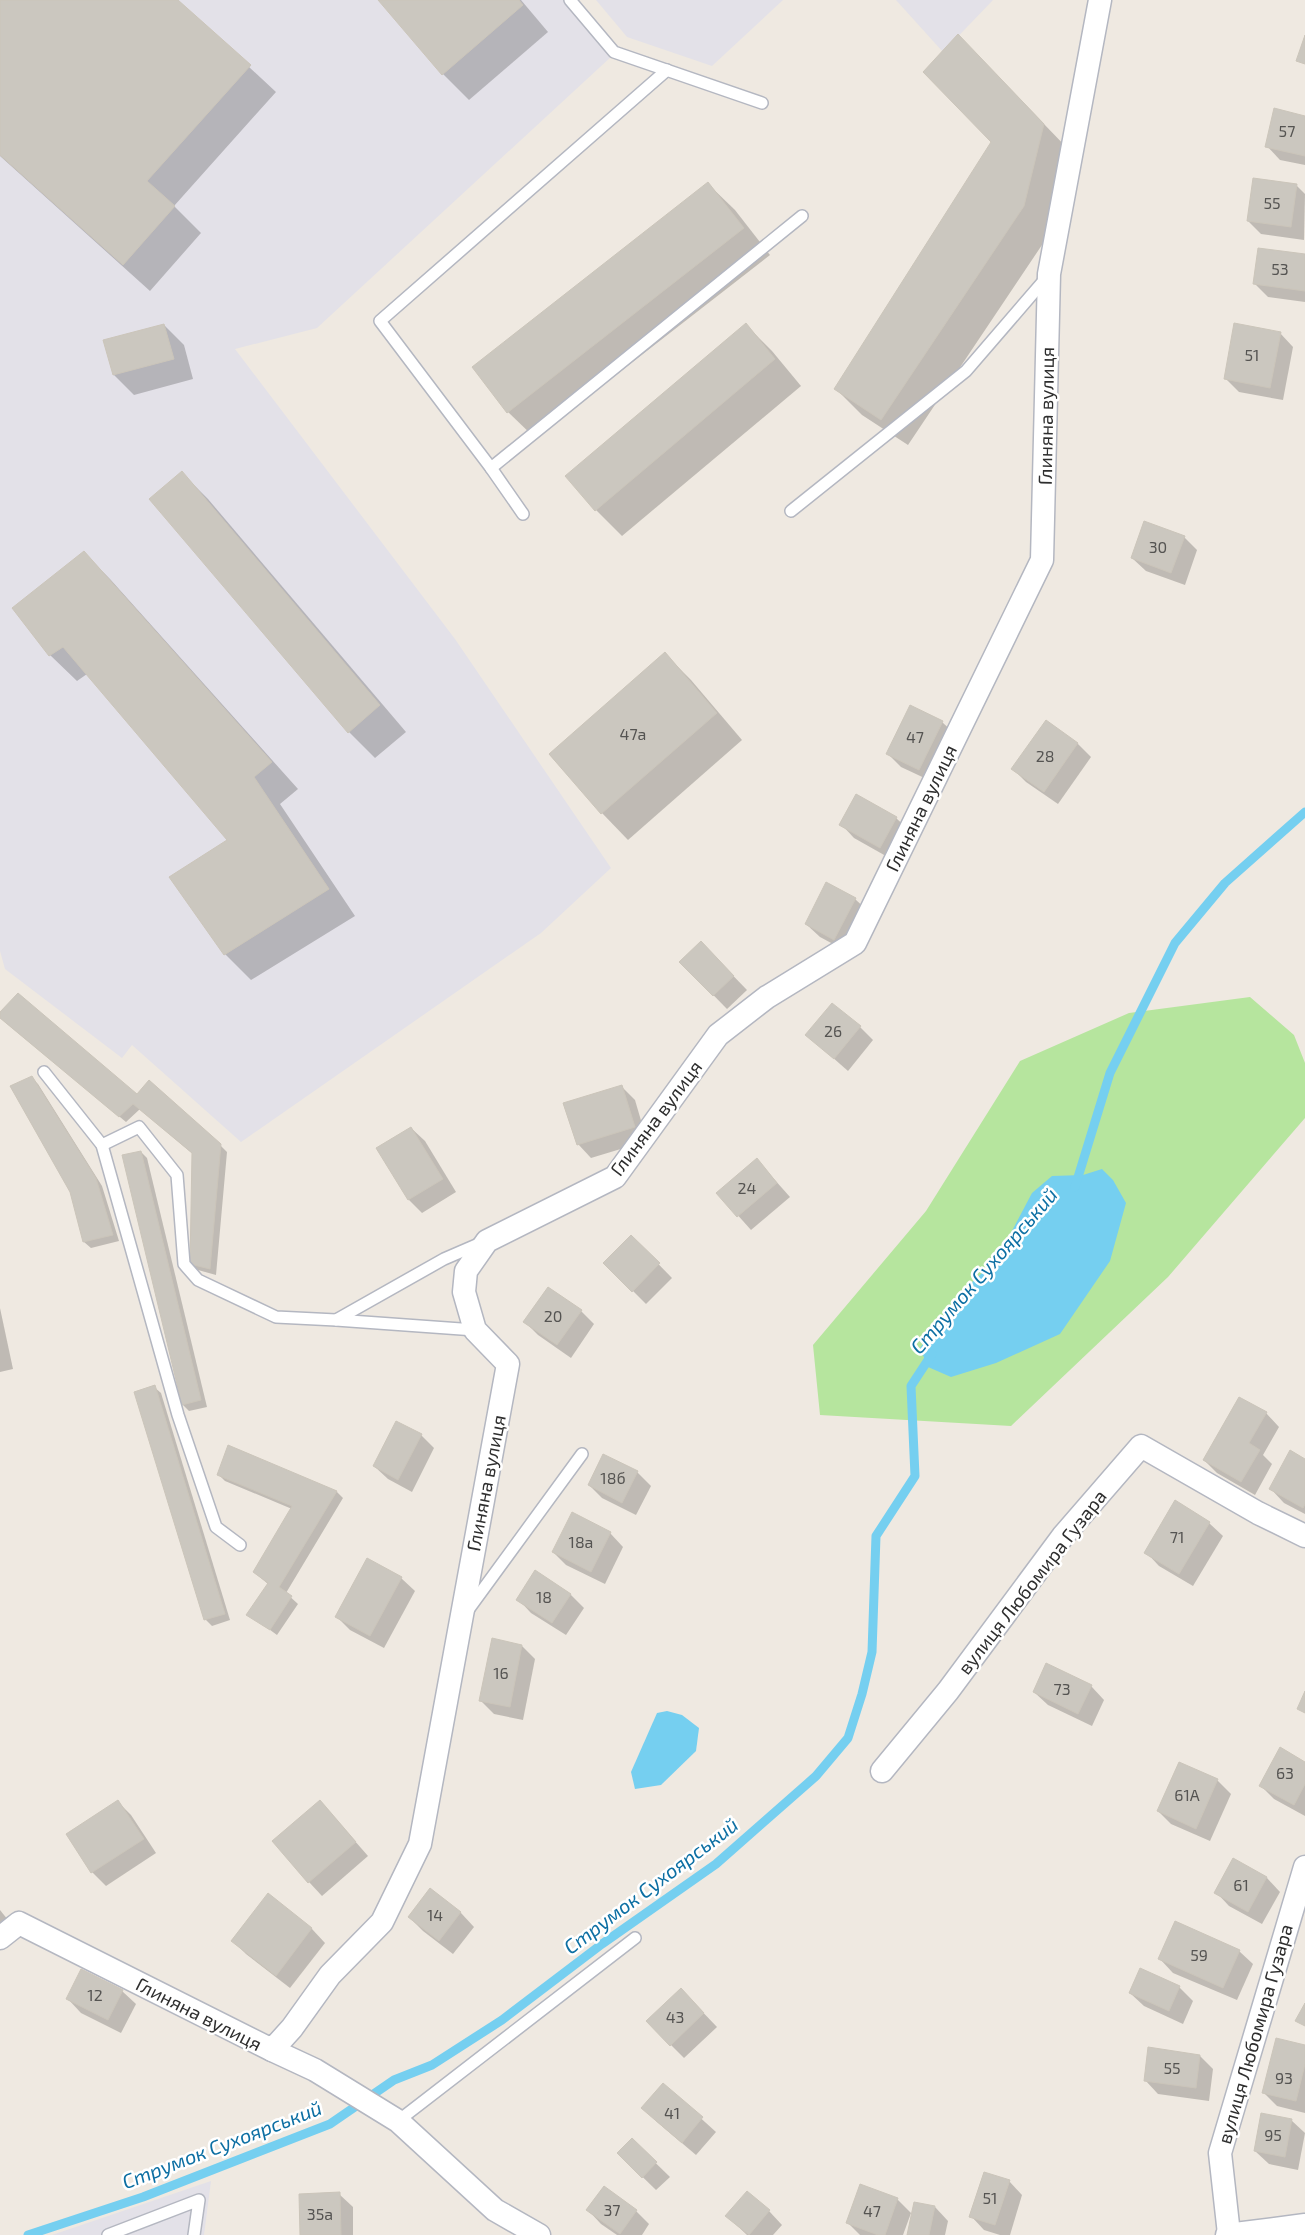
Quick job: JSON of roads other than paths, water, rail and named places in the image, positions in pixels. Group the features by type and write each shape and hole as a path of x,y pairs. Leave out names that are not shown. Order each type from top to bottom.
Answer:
{"street":[{"name":"Глиняна вулиця","path":"0,1938 19,1923 272,2050 292,2028 330,1975 382,1922 420,1844 508,1364 475,1330 464,1292 466,1271 487,1240 615,1177 718,1035 767,997 855,944 1042,560 1049,274 1100,0"},
{"name":"вулиця Любомира Гузара","path":"882,1771 948,1691 1063,1536 1142,1446 1258,1513 1305,1536"},
{"name":"вулиця Любомира Гузара","path":"1305,1867 1220,2153 1228,2234 1305,2225"},
{"path":"272,2050 315,2070 398,2121 495,2210 539,2235"}],"lane":[{"path":"570,0 614,52 762,102"},
{"path":"523,514 491,468 380,321 667,70"},
{"path":"491,468 802,216"},
{"path":"791,511 966,370 1049,274"},
{"path":"44,1072 102,1144 178,1416 216,1526 240,1545"},
{"path":"102,1144 139,1127 176,1175 184,1264 198,1280 276,1317 475,1330"},
{"path":"336,1320 444,1259 487,1240"},
{"path":"460,1621 582,1454"},
{"path":"398,2121 635,1938"},
{"path":"108,2235 198,2200 194,2235"}],"water":[{"path":"1102,1169 1113,1180 1126,1203 1110,1261 1060,1334 996,1363 951,1377 928,1367 920,1348 967,1287 997,1259 1032,1193 1052,1176 1083,1175"},
{"path":"667,1711 682,1715 699,1728 696,1751 661,1785 635,1789 631,1772 657,1713"}],"waterway":[{"name":"Струмок Сухоярський","path":"1075,1187 1110,1073 1175,943 1225,883 1305,812"},
{"name":"Струмок Сухоярський","path":"28,2235 143,2197 330,2124 394,2080 432,2065 502,2020 602,1944 716,1864 816,1776 848,1738 862,1694 872,1652 876,1536 915,1476 911,1386 932,1354"}]}
